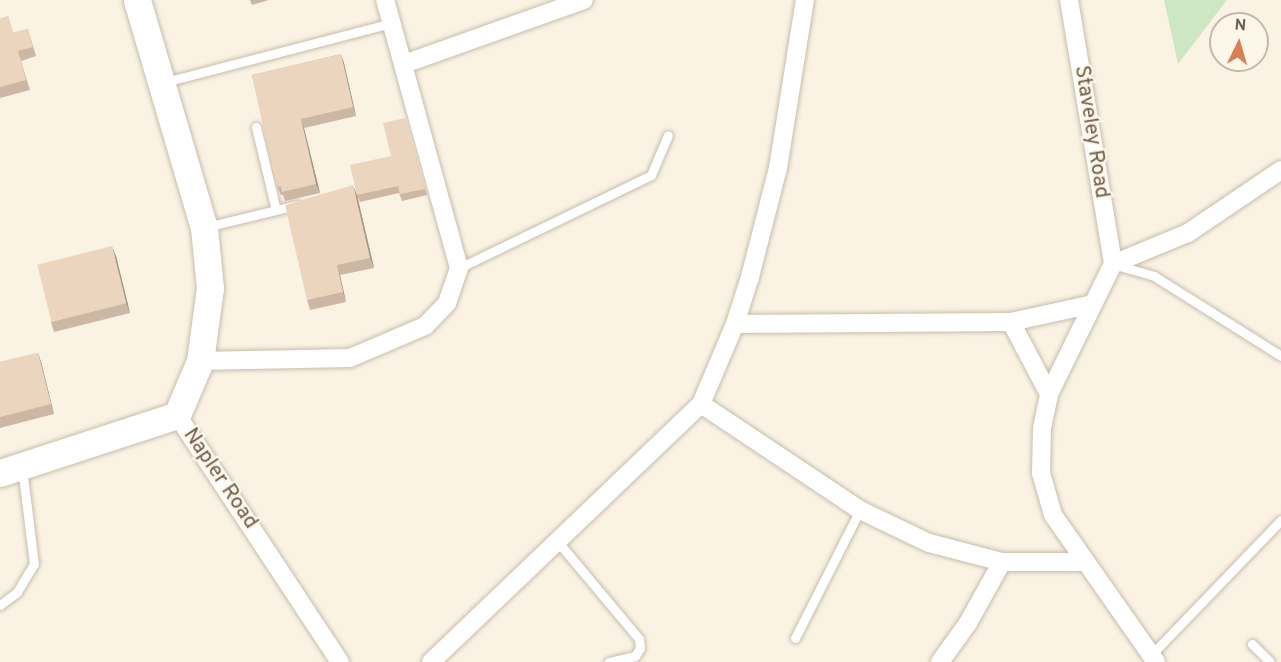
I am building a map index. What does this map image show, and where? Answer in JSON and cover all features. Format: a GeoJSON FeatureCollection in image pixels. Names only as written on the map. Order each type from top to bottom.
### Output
{"type":"FeatureCollection","features":[{"type":"Feature","properties":{"kind":"street","name":"Napler Road"},"geometry":{"type":"LineString","coordinates":[[137,0],[204,228],[210,288],[200,361],[177,415],[340,662]]}},
{"type":"Feature","properties":{"kind":"street"},"geometry":{"type":"LineString","coordinates":[[200,361],[350,358],[425,326],[447,303],[459,268],[385,0]]}},
{"type":"Feature","properties":{"kind":"street"},"geometry":{"type":"LineString","coordinates":[[404,64],[584,0]]}},
{"type":"Feature","properties":{"kind":"street"},"geometry":{"type":"LineString","coordinates":[[431,662],[701,404],[735,324],[778,168],[805,0]]}},
{"type":"Feature","properties":{"kind":"street","name":"Staveley Road"},"geometry":{"type":"LineString","coordinates":[[1069,0],[1113,264]]}},
{"type":"Feature","properties":{"kind":"street"},"geometry":{"type":"LineString","coordinates":[[1153,658],[1053,515],[1041,473],[1042,428],[1048,394],[1113,264],[1188,233],[1281,170]]}},
{"type":"Feature","properties":{"kind":"street"},"geometry":{"type":"LineString","coordinates":[[735,324],[1011,322],[1093,304]]}},
{"type":"Feature","properties":{"kind":"street"},"geometry":{"type":"LineString","coordinates":[[1011,322],[1048,394]]}},
{"type":"Feature","properties":{"kind":"street"},"geometry":{"type":"LineString","coordinates":[[701,404],[860,510],[929,543],[1002,562],[1086,562]]}},
{"type":"Feature","properties":{"kind":"street"},"geometry":{"type":"LineString","coordinates":[[11,469],[177,415]]}},
{"type":"Feature","properties":{"kind":"street"},"geometry":{"type":"LineString","coordinates":[[940,662],[968,623],[1002,562]]}},
{"type":"Feature","properties":{"kind":"lane"},"geometry":{"type":"LineString","coordinates":[[161,83],[392,23]]}},
{"type":"Feature","properties":{"kind":"lane"},"geometry":{"type":"LineString","coordinates":[[256,127],[276,210]]}},
{"type":"Feature","properties":{"kind":"lane"},"geometry":{"type":"LineString","coordinates":[[459,268],[651,175],[668,135]]}},
{"type":"Feature","properties":{"kind":"lane"},"geometry":{"type":"LineString","coordinates":[[204,228],[310,202]]}},
{"type":"Feature","properties":{"kind":"lane"},"geometry":{"type":"LineString","coordinates":[[1113,264],[1154,276],[1281,356]]}},
{"type":"Feature","properties":{"kind":"lane"},"geometry":{"type":"LineString","coordinates":[[0,605],[17,592],[34,564],[11,469]]}},
{"type":"Feature","properties":{"kind":"lane"},"geometry":{"type":"LineString","coordinates":[[795,638],[860,510]]}},
{"type":"Feature","properties":{"kind":"lane"},"geometry":{"type":"LineString","coordinates":[[1153,658],[1281,520]]}},
{"type":"Feature","properties":{"kind":"lane"},"geometry":{"type":"LineString","coordinates":[[558,542],[639,639],[640,648],[635,656],[609,662]]}},
{"type":"Feature","properties":{"kind":"lane"},"geometry":{"type":"LineString","coordinates":[[1252,644],[1270,662]]}},
{"type":"Feature","properties":{"kind":"green space"},"geometry":{"type":"Polygon","coordinates":[[[1164,0],[1227,0],[1218,12],[1209,12],[1209,24],[1178,64],[1164,0]]]}},
{"type":"Feature","properties":{"kind":"building"},"geometry":{"type":"Polygon","coordinates":[[[8,16],[13,33],[28,29],[33,47],[18,51],[26,80],[0,87],[0,19],[8,16]]]}},
{"type":"Feature","properties":{"kind":"building"},"geometry":{"type":"Polygon","coordinates":[[[341,54],[353,107],[301,119],[316,184],[282,192],[281,186],[277,187],[252,75],[341,54]]]}},
{"type":"Feature","properties":{"kind":"building"},"geometry":{"type":"Polygon","coordinates":[[[405,118],[425,189],[400,194],[398,186],[357,195],[350,165],[391,156],[383,123],[405,118]]]}},
{"type":"Feature","properties":{"kind":"building"},"geometry":{"type":"Polygon","coordinates":[[[353,185],[370,258],[337,265],[343,292],[307,300],[285,205],[353,185]]]}},
{"type":"Feature","properties":{"kind":"building"},"geometry":{"type":"Polygon","coordinates":[[[112,246],[126,303],[52,322],[37,265],[112,246]]]}},
{"type":"Feature","properties":{"kind":"building"},"geometry":{"type":"Polygon","coordinates":[[[38,353],[51,404],[0,417],[0,362],[38,353]]]}}]}
